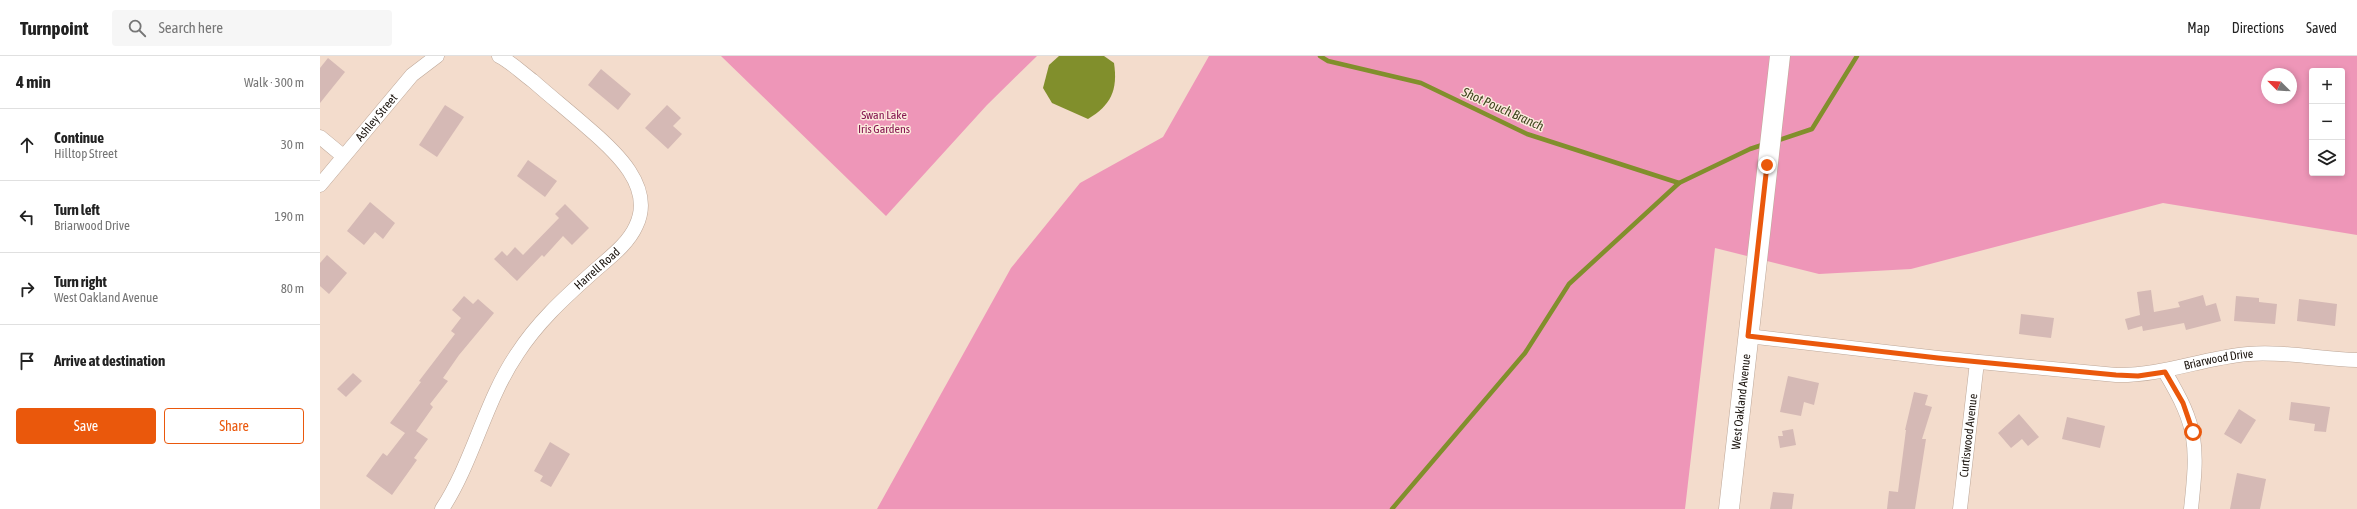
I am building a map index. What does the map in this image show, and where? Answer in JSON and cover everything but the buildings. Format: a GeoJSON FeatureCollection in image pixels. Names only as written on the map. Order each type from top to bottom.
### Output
{"type":"FeatureCollection","features":[{"type":"Feature","properties":{"kind":"street","name":"Ashley Street"},"geometry":{"type":"LineString","coordinates":[[320,185],[412,75],[437,56]]}},
{"type":"Feature","properties":{"kind":"street","name":"Harrell Road"},"geometry":{"type":"LineString","coordinates":[[442,509],[490,405],[517,353],[552,310],[622,246],[632,233],[640,217],[640,201],[636,184],[627,166],[614,150],[522,72],[499,56]]}},
{"type":"Feature","properties":{"kind":"street","name":"West Oakland Avenue"},"geometry":{"type":"LineString","coordinates":[[1729,509],[1780,56]]}},
{"type":"Feature","properties":{"kind":"street"},"geometry":{"type":"LineString","coordinates":[[320,137],[343,156]]}},
{"type":"Feature","properties":{"kind":"street","name":"Briarwood Drive"},"geometry":{"type":"LineString","coordinates":[[1748,336],[1977,362],[2138,376],[2165,372],[2228,357],[2265,353],[2357,360]]}},
{"type":"Feature","properties":{"kind":"street","name":"Curtiswood Avenue"},"geometry":{"type":"LineString","coordinates":[[1960,509],[1977,362]]}},
{"type":"Feature","properties":{"kind":"street"},"geometry":{"type":"LineString","coordinates":[[2165,372],[2183,403],[2193,432],[2196,455],[2191,509]]}},
{"type":"Feature","properties":{"kind":"green space","name":"Swan Lake Iris Gardens"},"geometry":{"type":"Polygon","coordinates":[[[721,56],[1037,56],[987,105],[886,216],[721,56]]]}},
{"type":"Feature","properties":{"kind":"green space"},"geometry":{"type":"Polygon","coordinates":[[[1209,56],[2357,56],[2357,235],[2163,203],[1911,269],[1819,274],[1715,248],[1685,509],[877,509],[1011,268],[1080,183],[1163,137],[1209,56]]]}},
{"type":"Feature","properties":{"kind":"shaded area"},"geometry":{"type":"Polygon","coordinates":[[[1059,56],[1104,56],[1114,63],[1115,81],[1111,96],[1096,114],[1088,119],[1052,103],[1043,88],[1049,65],[1059,56]]]}},
{"type":"Feature","properties":{"kind":"waterway","name":"Shot Pouch Branch"},"geometry":{"type":"LineString","coordinates":[[1320,56],[1328,61],[1421,83],[1527,134],[1679,183]]}},
{"type":"Feature","properties":{"kind":"waterway"},"geometry":{"type":"LineString","coordinates":[[1776,141],[1812,129],[1857,56]]}},
{"type":"Feature","properties":{"kind":"waterway"},"geometry":{"type":"LineString","coordinates":[[1392,509],[1525,353],[1569,284],[1679,183],[1750,149],[1765,144]]}},
{"type":"Feature","properties":{"kind":"route"},"geometry":{"type":"LineString","coordinates":[[1767,165],[1748,336],[1938,358],[2116,375],[2138,376],[2165,372],[2190,418],[2193,432]]}}]}
